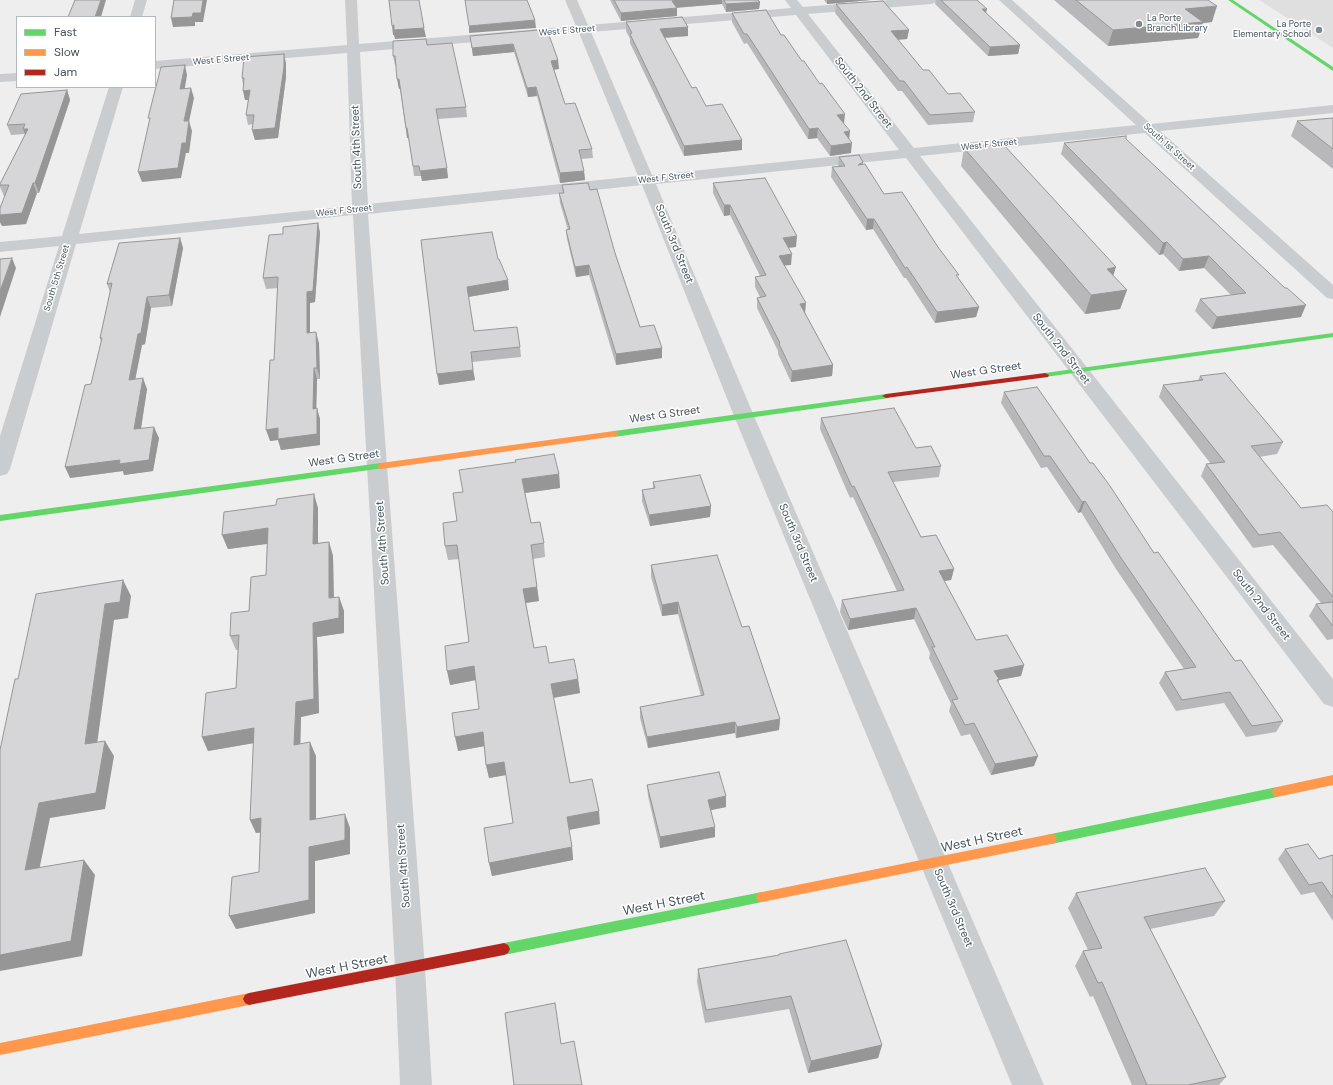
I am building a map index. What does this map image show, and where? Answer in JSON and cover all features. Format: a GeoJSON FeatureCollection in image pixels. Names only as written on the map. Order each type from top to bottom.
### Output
{"type":"FeatureCollection","features":[{"type":"Feature","properties":{"kind":"street"},"geometry":{"type":"LineString","coordinates":[[136,16],[141,0]]}},
{"type":"Feature","properties":{"kind":"street","name":"South 4th Street"},"geometry":{"type":"LineString","coordinates":[[351,0],[360,209],[378,466],[416,1085]]}},
{"type":"Feature","properties":{"kind":"street","name":"South 3rd Street"},"geometry":{"type":"LineString","coordinates":[[571,0],[744,416],[1028,1085]]}},
{"type":"Feature","properties":{"kind":"street","name":"West E Street"},"geometry":{"type":"LineString","coordinates":[[156,65],[583,30],[795,6],[932,0]]}},
{"type":"Feature","properties":{"kind":"street","name":"South 1st Street"},"geometry":{"type":"LineString","coordinates":[[1005,0],[1333,294]]}},
{"type":"Feature","properties":{"kind":"street"},"geometry":{"type":"LineString","coordinates":[[1230,0],[1333,69]]}},
{"type":"Feature","properties":{"kind":"street","name":"South 2nd Street"},"geometry":{"type":"LineString","coordinates":[[795,6],[1333,697]]}},
{"type":"Feature","properties":{"kind":"street"},"geometry":{"type":"LineString","coordinates":[[0,78],[16,77]]}},
{"type":"Feature","properties":{"kind":"street","name":"South 5th Street"},"geometry":{"type":"LineString","coordinates":[[0,469],[116,88]]}},
{"type":"Feature","properties":{"kind":"street","name":"West F Street"},"geometry":{"type":"LineString","coordinates":[[0,246],[1333,109]]}},
{"type":"Feature","properties":{"kind":"street","name":"West G Street"},"geometry":{"type":"LineString","coordinates":[[0,518],[1333,335]]}},
{"type":"Feature","properties":{"kind":"street","name":"West H Street"},"geometry":{"type":"LineString","coordinates":[[0,1049],[934,863],[1333,780]]}},
{"type":"Feature","properties":{"kind":"shaded area","name":"La Porte Elementary School"},"geometry":{"type":"Polygon","coordinates":[[[1259,0],[1333,0],[1333,48],[1278,12],[1259,0]]]}},
{"type":"Feature","properties":{"kind":"building"},"geometry":{"type":"Polygon","coordinates":[[[75,0],[101,0],[95,16],[68,16],[75,0]]]}},
{"type":"Feature","properties":{"kind":"building"},"geometry":{"type":"Polygon","coordinates":[[[174,0],[203,0],[201,13],[193,13],[192,17],[171,18],[174,0]]]}},
{"type":"Feature","properties":{"kind":"building"},"geometry":{"type":"Polygon","coordinates":[[[389,0],[419,0],[424,28],[394,30],[394,25],[392,26],[389,0]]]}},
{"type":"Feature","properties":{"kind":"building"},"geometry":{"type":"Polygon","coordinates":[[[465,0],[527,0],[535,20],[469,26],[465,0]]]}},
{"type":"Feature","properties":{"kind":"building"},"geometry":{"type":"Polygon","coordinates":[[[614,0],[680,0],[672,1],[677,8],[621,13],[614,0]]]}},
{"type":"Feature","properties":{"kind":"building"},"geometry":{"type":"Polygon","coordinates":[[[724,0],[758,0],[760,2],[726,4],[724,0]]]}},
{"type":"Feature","properties":{"kind":"building"},"geometry":{"type":"Polygon","coordinates":[[[941,0],[977,0],[987,9],[982,9],[1020,45],[990,47],[941,0]]]}},
{"type":"Feature","properties":{"kind":"building"},"geometry":{"type":"Polygon","coordinates":[[[1076,0],[1208,0],[1217,6],[1185,9],[1203,22],[1113,30],[1076,0]]]}},
{"type":"Feature","properties":{"kind":"building"},"geometry":{"type":"Polygon","coordinates":[[[883,1],[909,30],[891,31],[923,70],[929,70],[948,94],[960,93],[975,112],[930,115],[904,81],[900,81],[836,4],[883,1]]]}},
{"type":"Feature","properties":{"kind":"building"},"geometry":{"type":"Polygon","coordinates":[[[766,10],[781,35],[784,35],[802,61],[804,61],[820,84],[822,83],[845,114],[837,115],[850,131],[844,132],[852,143],[831,146],[818,128],[809,129],[747,34],[744,34],[732,13],[766,10]]]}},
{"type":"Feature","properties":{"kind":"building"},"geometry":{"type":"Polygon","coordinates":[[[682,17],[688,27],[660,29],[692,88],[696,87],[706,106],[722,104],[742,140],[684,146],[630,34],[632,33],[626,22],[682,17]]]}},
{"type":"Feature","properties":{"kind":"building"},"geometry":{"type":"Polygon","coordinates":[[[539,30],[541,35],[549,35],[558,60],[551,61],[565,104],[575,103],[592,149],[579,150],[584,171],[560,173],[536,87],[527,88],[513,44],[472,48],[470,36],[539,30]]]}},
{"type":"Feature","properties":{"kind":"building"},"geometry":{"type":"Polygon","coordinates":[[[426,39],[427,45],[452,43],[466,107],[436,109],[447,168],[420,171],[419,166],[413,166],[399,79],[397,79],[395,56],[393,56],[393,41],[426,39]]]}},
{"type":"Feature","properties":{"kind":"building"},"geometry":{"type":"Polygon","coordinates":[[[284,54],[284,67],[275,128],[252,130],[254,115],[246,115],[250,90],[243,91],[244,78],[242,78],[244,57],[284,54]]]}},
{"type":"Feature","properties":{"kind":"building"},"geometry":{"type":"Polygon","coordinates":[[[185,65],[180,89],[191,88],[184,121],[189,121],[186,143],[182,143],[178,168],[138,172],[150,118],[148,118],[161,67],[185,65]]]}},
{"type":"Feature","properties":{"kind":"building"},"geometry":{"type":"Polygon","coordinates":[[[67,90],[35,183],[33,183],[22,213],[0,215],[0,208],[9,185],[0,184],[28,129],[23,129],[25,124],[7,125],[21,94],[67,90]]]}},
{"type":"Feature","properties":{"kind":"building"},"geometry":{"type":"Polygon","coordinates":[[[1333,118],[1333,149],[1297,121],[1333,118]]]}},
{"type":"Feature","properties":{"kind":"building"},"geometry":{"type":"Polygon","coordinates":[[[1126,136],[1126,139],[1285,288],[1287,288],[1306,305],[1217,317],[1200,299],[1246,293],[1209,256],[1183,259],[1167,242],[1163,243],[1064,143],[1126,136]]]}},
{"type":"Feature","properties":{"kind":"building"},"geometry":{"type":"Polygon","coordinates":[[[1003,144],[1116,267],[1107,269],[1127,290],[1091,295],[964,148],[1003,144]]]}},
{"type":"Feature","properties":{"kind":"building"},"geometry":{"type":"Polygon","coordinates":[[[859,155],[863,162],[858,165],[865,164],[884,194],[902,192],[938,247],[959,275],[956,275],[979,307],[937,312],[907,267],[905,268],[874,219],[867,219],[832,167],[845,166],[839,157],[859,155]]]}},
{"type":"Feature","properties":{"kind":"building"},"geometry":{"type":"Polygon","coordinates":[[[765,178],[797,236],[783,238],[792,254],[779,256],[806,303],[800,304],[833,365],[792,371],[779,344],[780,343],[757,298],[766,296],[755,277],[766,275],[730,205],[724,205],[713,183],[765,178]]]}},
{"type":"Feature","properties":{"kind":"building"},"geometry":{"type":"Polygon","coordinates":[[[588,183],[590,190],[597,189],[615,253],[640,327],[654,325],[662,348],[616,354],[589,265],[575,267],[566,230],[570,229],[559,193],[564,193],[562,185],[588,183]]]}},
{"type":"Feature","properties":{"kind":"building"},"geometry":{"type":"Polygon","coordinates":[[[318,223],[313,291],[307,292],[307,333],[316,332],[317,368],[314,368],[313,409],[317,408],[317,434],[278,439],[278,428],[266,430],[270,360],[274,360],[278,277],[263,278],[269,235],[283,234],[283,227],[318,223]]]}},
{"type":"Feature","properties":{"kind":"building"},"geometry":{"type":"Polygon","coordinates":[[[492,232],[498,259],[508,280],[467,287],[474,331],[517,327],[520,347],[471,352],[473,370],[437,374],[421,240],[492,232]]]}},
{"type":"Feature","properties":{"kind":"building"},"geometry":{"type":"Polygon","coordinates":[[[180,238],[169,295],[147,297],[141,333],[138,334],[129,380],[143,378],[134,429],[154,427],[149,460],[119,464],[120,460],[65,467],[85,385],[91,384],[102,338],[100,338],[112,283],[107,284],[119,243],[180,238]]]}},
{"type":"Feature","properties":{"kind":"building"},"geometry":{"type":"Polygon","coordinates":[[[12,258],[0,291],[0,259],[12,258]]]}},
{"type":"Feature","properties":{"kind":"building"},"geometry":{"type":"Polygon","coordinates":[[[1225,373],[1283,442],[1251,446],[1301,508],[1327,505],[1333,512],[1333,597],[1280,532],[1259,535],[1206,464],[1225,462],[1163,385],[1203,380],[1200,376],[1225,373]]]}},
{"type":"Feature","properties":{"kind":"building"},"geometry":{"type":"Polygon","coordinates":[[[1037,387],[1090,463],[1093,463],[1110,486],[1154,553],[1158,552],[1235,661],[1241,660],[1283,721],[1252,726],[1230,692],[1182,700],[1165,672],[1196,667],[1121,558],[1085,501],[1082,502],[1050,456],[1044,456],[1004,392],[1037,387]]]}},
{"type":"Feature","properties":{"kind":"building"},"geometry":{"type":"Polygon","coordinates":[[[894,408],[916,448],[931,446],[941,466],[888,472],[921,537],[936,535],[954,569],[939,571],[976,640],[1007,635],[1024,665],[994,671],[999,679],[997,680],[1038,756],[995,764],[974,723],[965,725],[952,700],[958,699],[932,647],[935,647],[916,608],[850,619],[842,600],[904,590],[854,486],[852,487],[821,418],[894,408]]]}},
{"type":"Feature","properties":{"kind":"building"},"geometry":{"type":"Polygon","coordinates":[[[554,454],[559,474],[522,479],[531,523],[540,522],[544,543],[531,545],[537,587],[523,589],[534,648],[546,646],[549,663],[574,659],[578,679],[551,684],[570,783],[592,779],[599,811],[567,817],[572,847],[489,863],[484,828],[513,823],[504,762],[486,765],[483,732],[455,737],[452,713],[479,709],[474,666],[447,671],[445,646],[469,642],[457,545],[445,546],[443,523],[457,521],[453,493],[463,492],[459,470],[516,462],[515,460],[554,454]]]}},
{"type":"Feature","properties":{"kind":"building"},"geometry":{"type":"Polygon","coordinates":[[[700,475],[711,506],[649,515],[642,490],[655,488],[653,482],[700,475]]]}},
{"type":"Feature","properties":{"kind":"building"},"geometry":{"type":"Polygon","coordinates":[[[314,494],[313,544],[329,542],[329,598],[339,597],[339,618],[313,623],[314,699],[296,702],[294,745],[310,742],[310,820],[345,814],[345,840],[309,847],[309,900],[229,916],[232,877],[259,872],[261,818],[250,820],[254,728],[202,737],[206,693],[236,688],[239,635],[230,636],[231,613],[249,611],[251,577],[266,575],[268,528],[222,535],[224,512],[276,505],[277,499],[314,494]]]}},
{"type":"Feature","properties":{"kind":"building"},"geometry":{"type":"Polygon","coordinates":[[[717,555],[742,627],[749,626],[780,719],[737,727],[735,722],[647,737],[640,707],[704,695],[678,602],[662,605],[651,565],[717,555]]]}},
{"type":"Feature","properties":{"kind":"building"},"geometry":{"type":"Polygon","coordinates":[[[123,580],[120,602],[105,604],[85,744],[105,741],[96,793],[39,803],[25,870],[84,860],[71,941],[0,955],[0,750],[15,679],[18,679],[36,594],[123,580]]]}},
{"type":"Feature","properties":{"kind":"building"},"geometry":{"type":"Polygon","coordinates":[[[1333,602],[1333,626],[1316,604],[1333,602]]]}},
{"type":"Feature","properties":{"kind":"building"},"geometry":{"type":"Polygon","coordinates":[[[719,772],[726,796],[708,800],[715,827],[660,837],[647,785],[719,772]]]}},
{"type":"Feature","properties":{"kind":"building"},"geometry":{"type":"Polygon","coordinates":[[[1308,844],[1319,859],[1333,855],[1333,898],[1322,882],[1309,885],[1285,849],[1308,844]]]}},
{"type":"Feature","properties":{"kind":"building"},"geometry":{"type":"Polygon","coordinates":[[[1205,868],[1225,901],[1144,917],[1226,1077],[1188,1085],[1147,1085],[1102,982],[1098,983],[1083,951],[1102,948],[1076,893],[1205,868]]]}},
{"type":"Feature","properties":{"kind":"building"},"geometry":{"type":"Polygon","coordinates":[[[846,940],[882,1045],[811,1061],[791,996],[706,1010],[698,969],[779,955],[846,940]]]}},
{"type":"Feature","properties":{"kind":"building"},"geometry":{"type":"Polygon","coordinates":[[[555,1003],[561,1044],[574,1041],[582,1085],[514,1085],[505,1013],[555,1003]]]}},
{"type":"Feature","properties":{"kind":"traffic: fast"},"geometry":{"type":"LineString","coordinates":[[1230,0],[1333,69]]}},
{"type":"Feature","properties":{"kind":"traffic: fast"},"geometry":{"type":"LineString","coordinates":[[1045,375],[1333,335]]}},
{"type":"Feature","properties":{"kind":"traffic: fast"},"geometry":{"type":"LineString","coordinates":[[614,434],[886,396]]}},
{"type":"Feature","properties":{"kind":"traffic: fast"},"geometry":{"type":"LineString","coordinates":[[0,518],[381,466]]}},
{"type":"Feature","properties":{"kind":"traffic: fast"},"geometry":{"type":"LineString","coordinates":[[1051,839],[1277,792]]}},
{"type":"Feature","properties":{"kind":"traffic: fast"},"geometry":{"type":"LineString","coordinates":[[504,949],[762,897]]}},
{"type":"Feature","properties":{"kind":"traffic: slow"},"geometry":{"type":"LineString","coordinates":[[381,466],[614,434]]}},
{"type":"Feature","properties":{"kind":"traffic: slow"},"geometry":{"type":"LineString","coordinates":[[1277,792],[1333,780]]}},
{"type":"Feature","properties":{"kind":"traffic: slow"},"geometry":{"type":"LineString","coordinates":[[762,897],[1051,839]]}},
{"type":"Feature","properties":{"kind":"traffic: slow"},"geometry":{"type":"LineString","coordinates":[[0,1049],[249,999]]}},
{"type":"Feature","properties":{"kind":"traffic: jam"},"geometry":{"type":"LineString","coordinates":[[886,396],[1045,375]]}},
{"type":"Feature","properties":{"kind":"traffic: jam"},"geometry":{"type":"LineString","coordinates":[[249,999],[504,949]]}},
{"type":"Feature","properties":{"kind":"place","name":"La Porte Branch Library"},"geometry":{"type":"Point","coordinates":[1139,24]}},
{"type":"Feature","properties":{"kind":"place","name":"La Porte Elementary School"},"geometry":{"type":"Point","coordinates":[1319,30]}}]}
